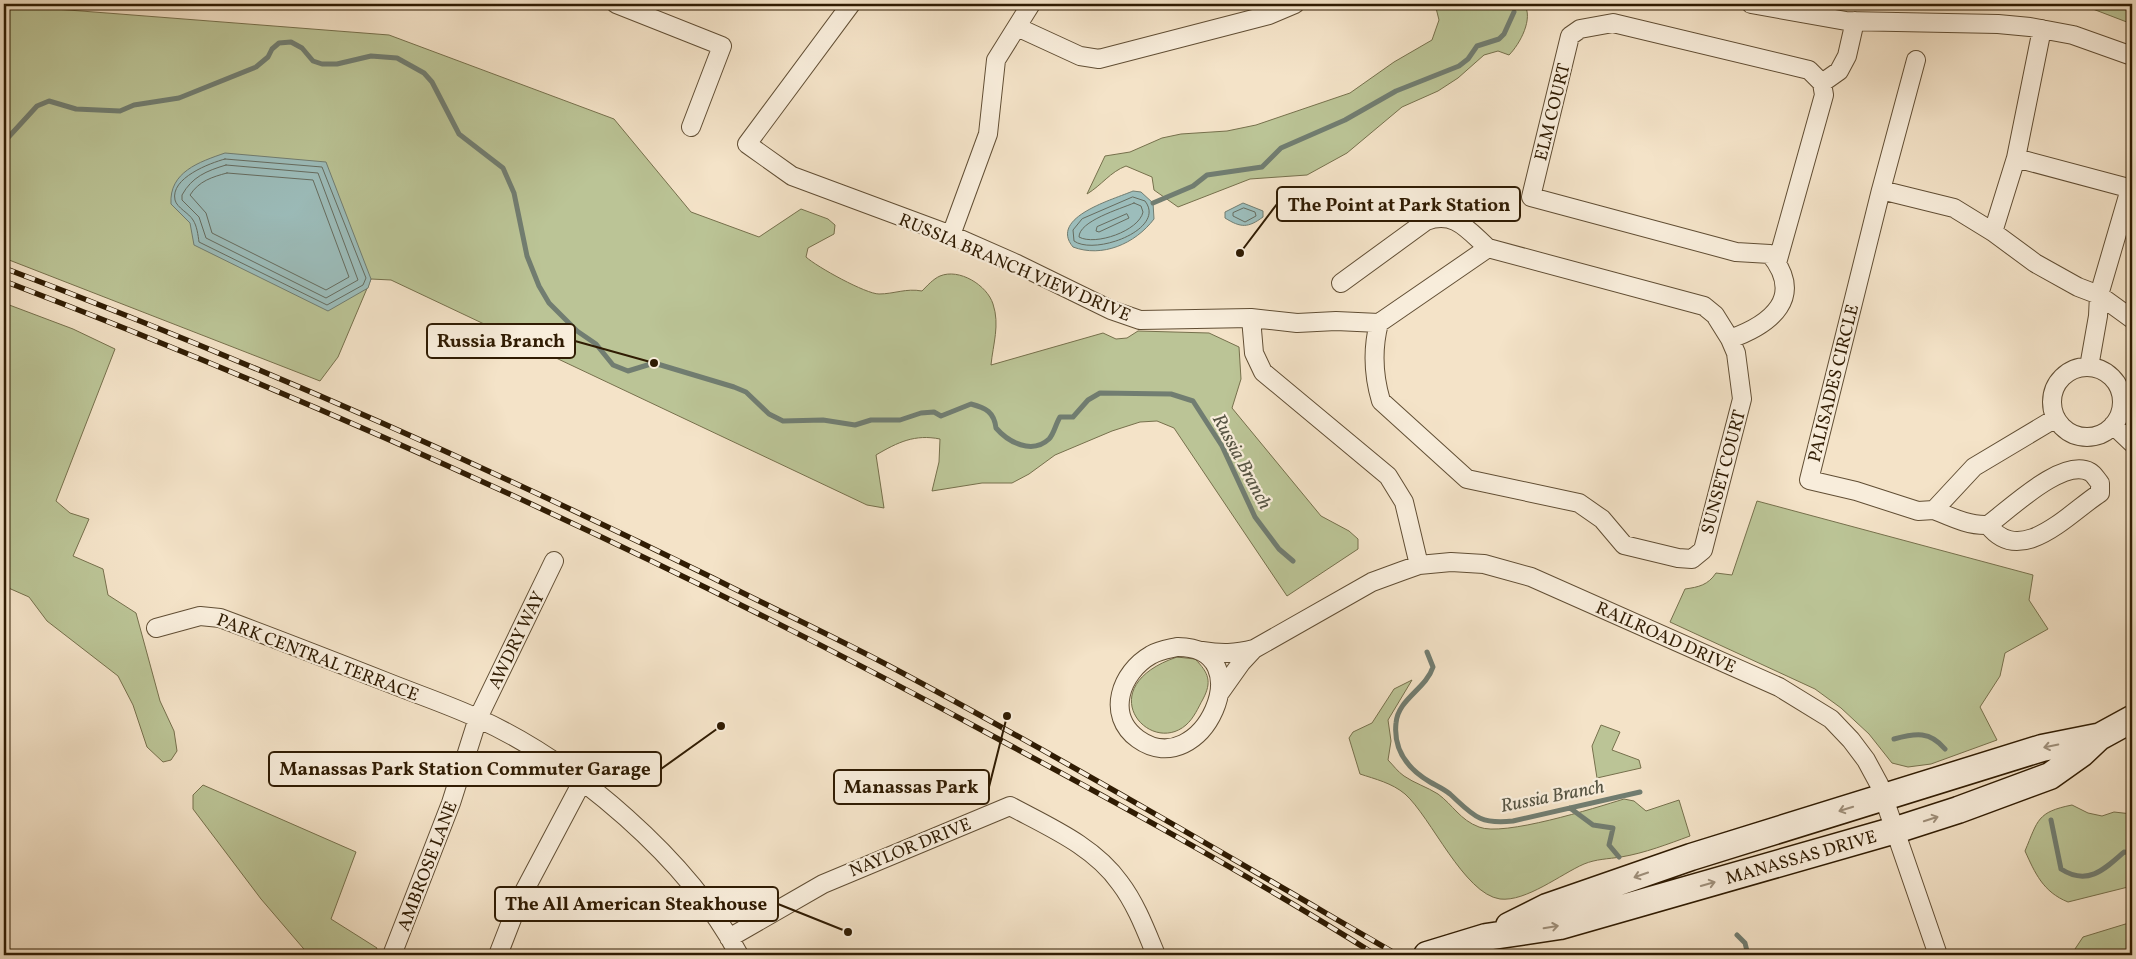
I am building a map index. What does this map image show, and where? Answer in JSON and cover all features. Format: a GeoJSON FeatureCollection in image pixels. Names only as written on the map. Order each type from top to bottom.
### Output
{"type":"FeatureCollection","features":[{"type":"Feature","properties":{"kind":"main road","name":"MANASSAS DRIVE"},"geometry":{"type":"LineString","coordinates":[[1427,955],[1486,937],[1560,926],[1896,830],[2050,776],[2081,754],[2099,737],[2132,718]]}},
{"type":"Feature","properties":{"kind":"main road","name":"MANASSAS DRIVE"},"geometry":{"type":"LineString","coordinates":[[1486,937],[1547,907],[1691,857],[2042,748],[2099,737]]}},
{"type":"Feature","properties":{"kind":"street"},"geometry":{"type":"LineString","coordinates":[[616,4],[722,46],[691,127]]}},
{"type":"Feature","properties":{"kind":"street","name":"RUSSIA BRANCH VIEW DRIVE"},"geometry":{"type":"LineString","coordinates":[[850,4],[747,144],[792,176],[952,235],[1017,264],[1111,310],[1140,320],[1251,318]]}},
{"type":"Feature","properties":{"kind":"street"},"geometry":{"type":"LineString","coordinates":[[952,235],[988,134],[996,60],[1031,4]]}},
{"type":"Feature","properties":{"kind":"street"},"geometry":{"type":"LineString","coordinates":[[1018,27],[1062,49],[1080,56],[1098,59],[1269,15],[1296,4]]}},
{"type":"Feature","properties":{"kind":"street"},"geometry":{"type":"LineString","coordinates":[[1751,4],[1809,10],[1855,21],[1998,24],[2042,29],[2073,35],[2132,56]]}},
{"type":"Feature","properties":{"kind":"street"},"geometry":{"type":"LineString","coordinates":[[1730,339],[1763,324],[1778,311],[1784,294],[1784,275],[1777,263],[1824,95],[1822,83],[1839,71],[1850,47],[1855,21]]}},
{"type":"Feature","properties":{"kind":"street","name":"ELM COURT"},"geometry":{"type":"LineString","coordinates":[[1777,263],[1770,254],[1736,252],[1532,197],[1570,36],[1580,29],[1614,23],[1809,70],[1822,83]]}},
{"type":"Feature","properties":{"kind":"street"},"geometry":{"type":"LineString","coordinates":[[1993,232],[2016,158],[2042,29]]}},
{"type":"Feature","properties":{"kind":"street","name":"PALISADES CIRCLE"},"geometry":{"type":"LineString","coordinates":[[1916,60],[1881,190],[1809,480],[1856,491],[1918,511],[1934,510],[1956,520],[1980,526],[1988,525]]}},
{"type":"Feature","properties":{"kind":"street"},"geometry":{"type":"LineString","coordinates":[[2016,158],[2131,189],[2099,295],[2098,316],[2089,367]]}},
{"type":"Feature","properties":{"kind":"street"},"geometry":{"type":"LineString","coordinates":[[1881,190],[1954,208],[1993,232],[2035,264],[2078,287],[2099,295],[2132,319]]}},
{"type":"Feature","properties":{"kind":"street"},"geometry":{"type":"LineString","coordinates":[[1341,283],[1426,221],[1438,216],[1450,218],[1488,248],[1379,323],[1336,321],[1297,324],[1251,318],[1254,353],[1263,372],[1388,476],[1404,502],[1420,566]]}},
{"type":"Feature","properties":{"kind":"street","name":"SUNSET COURT"},"geometry":{"type":"LineString","coordinates":[[1379,323],[1373,345],[1376,384],[1381,401],[1467,479],[1579,503],[1602,519],[1613,535],[1624,545],[1678,558],[1692,559],[1703,550],[1741,411],[1742,399],[1739,368],[1730,339],[1715,315],[1704,306],[1488,248]]}},
{"type":"Feature","properties":{"kind":"street"},"geometry":{"type":"LineString","coordinates":[[2089,367],[2105,373],[2117,384],[2121,395],[2122,407],[2114,425],[2103,434],[2081,437],[2071,433],[2056,418],[2052,398],[2061,379],[2069,372],[2089,367]]}},
{"type":"Feature","properties":{"kind":"street"},"geometry":{"type":"LineString","coordinates":[[1934,510],[1974,466],[2056,418]]}},
{"type":"Feature","properties":{"kind":"street"},"geometry":{"type":"LineString","coordinates":[[2114,425],[2132,443]]}},
{"type":"Feature","properties":{"kind":"street"},"geometry":{"type":"LineString","coordinates":[[2073,468],[2090,472],[2100,483],[2100,493],[2034,540],[2012,542],[1996,535],[1988,525],[2048,479],[2073,468]]}},
{"type":"Feature","properties":{"kind":"street","name":"AWDRY WAY"},"geometry":{"type":"LineString","coordinates":[[478,718],[554,561]]}},
{"type":"Feature","properties":{"kind":"street","name":"RAILROAD DRIVE"},"geometry":{"type":"LineString","coordinates":[[1202,651],[1211,658],[1218,670],[1220,681],[1217,707],[1204,727],[1187,742],[1178,746],[1165,748],[1142,742],[1125,725],[1119,702],[1124,684],[1132,671],[1150,655],[1160,650],[1191,647],[1222,654],[1238,654],[1254,649],[1372,582],[1420,566],[1451,562],[1484,564],[1510,569],[1779,687],[1831,718],[1866,760],[1884,798],[1938,955]]}},
{"type":"Feature","properties":{"kind":"street","name":"PARK CENTRAL TERRACE"},"geometry":{"type":"LineString","coordinates":[[156,628],[200,616],[220,618],[478,718],[530,747],[582,782],[628,818],[689,882],[739,955]]}},
{"type":"Feature","properties":{"kind":"street","name":"RAILROAD DRIVE"},"geometry":{"type":"LineString","coordinates":[[1219,695],[1254,649]]}},
{"type":"Feature","properties":{"kind":"street","name":"AMBROSE LANE"},"geometry":{"type":"LineString","coordinates":[[392,955],[451,803],[478,718]]}},
{"type":"Feature","properties":{"kind":"street"},"geometry":{"type":"LineString","coordinates":[[498,955],[519,901],[582,782]]}},
{"type":"Feature","properties":{"kind":"street","name":"NAYLOR DRIVE"},"geometry":{"type":"LineString","coordinates":[[729,938],[823,884],[1010,806],[1065,835],[1104,866],[1120,882],[1136,911],[1156,955]]}},
{"type":"Feature","properties":{"kind":"green space"},"geometry":{"type":"Polygon","coordinates":[[[1435,4],[1459,4],[1481,8],[1499,4],[1524,4],[1527,10],[1527,23],[1521,38],[1509,55],[1498,51],[1484,55],[1458,78],[1438,91],[1402,107],[1347,153],[1307,175],[1250,179],[1178,207],[1154,190],[1152,177],[1126,166],[1115,172],[1087,194],[1105,156],[1130,152],[1162,138],[1181,134],[1227,131],[1256,125],[1350,93],[1394,62],[1432,40],[1439,20],[1435,4]]]}},
{"type":"Feature","properties":{"kind":"green space"},"geometry":{"type":"Polygon","coordinates":[[[2071,4],[2132,4],[2132,24],[2085,6],[2071,4]]]}},
{"type":"Feature","properties":{"kind":"green space"},"geometry":{"type":"Polygon","coordinates":[[[4,5],[389,35],[614,119],[691,212],[759,237],[801,209],[828,219],[835,225],[834,234],[808,248],[806,257],[831,273],[864,290],[879,294],[911,290],[922,291],[940,276],[955,274],[964,276],[985,290],[993,304],[996,327],[991,365],[1103,333],[1116,339],[1127,338],[1138,331],[1209,333],[1239,347],[1241,379],[1232,408],[1321,516],[1349,531],[1358,539],[1358,549],[1287,596],[1174,428],[1157,421],[1140,422],[1112,431],[1055,455],[1029,474],[1012,483],[982,483],[932,491],[939,462],[940,439],[915,438],[907,440],[876,455],[884,508],[867,505],[391,280],[371,279],[338,357],[320,381],[4,258],[4,5]]]}},
{"type":"Feature","properties":{"kind":"green space"},"geometry":{"type":"Polygon","coordinates":[[[4,303],[73,329],[115,349],[56,501],[70,513],[89,519],[73,556],[103,569],[108,595],[136,613],[160,701],[174,731],[177,751],[171,760],[163,762],[147,747],[133,705],[118,676],[47,621],[29,597],[4,586],[4,303]]]}},
{"type":"Feature","properties":{"kind":"green space"},"geometry":{"type":"Polygon","coordinates":[[[1757,501],[2033,575],[2029,600],[2048,629],[2005,653],[2000,676],[1980,707],[1997,740],[1931,764],[1908,767],[1892,763],[1869,734],[1841,708],[1815,689],[1670,622],[1685,589],[1703,585],[1716,573],[1732,575],[1757,501]]]}},
{"type":"Feature","properties":{"kind":"green space"},"geometry":{"type":"Polygon","coordinates":[[[1177,657],[1195,659],[1206,673],[1208,688],[1196,713],[1186,725],[1171,732],[1157,732],[1144,725],[1135,714],[1131,700],[1136,685],[1151,670],[1177,657]]]}},
{"type":"Feature","properties":{"kind":"green space"},"geometry":{"type":"Polygon","coordinates":[[[1412,680],[1388,720],[1391,741],[1388,760],[1404,776],[1438,794],[1472,824],[1491,829],[1508,828],[1550,820],[1624,799],[1634,801],[1646,811],[1679,800],[1690,836],[1639,853],[1589,862],[1521,896],[1500,899],[1487,894],[1461,870],[1426,819],[1405,794],[1389,784],[1360,774],[1349,738],[1353,732],[1372,723],[1394,689],[1412,680]]]}},
{"type":"Feature","properties":{"kind":"green space"},"geometry":{"type":"Polygon","coordinates":[[[1601,725],[1620,732],[1612,750],[1639,760],[1641,768],[1597,778],[1592,746],[1601,725]]]}},
{"type":"Feature","properties":{"kind":"green space"},"geometry":{"type":"Polygon","coordinates":[[[203,785],[356,852],[331,919],[377,948],[374,955],[309,955],[261,899],[193,809],[193,795],[203,785]]]}},
{"type":"Feature","properties":{"kind":"green space"},"geometry":{"type":"Polygon","coordinates":[[[2072,805],[2088,813],[2102,816],[2114,812],[2132,814],[2132,886],[2068,902],[2052,893],[2041,881],[2025,851],[2029,840],[2036,825],[2045,814],[2072,805]]]}},
{"type":"Feature","properties":{"kind":"green space"},"geometry":{"type":"Polygon","coordinates":[[[2132,922],[2132,955],[2071,955],[2083,937],[2132,922]]]}},
{"type":"Feature","properties":{"kind":"water"},"geometry":{"type":"Polygon","coordinates":[[[225,153],[326,162],[371,279],[368,288],[328,311],[194,245],[190,223],[171,204],[175,184],[180,176],[196,165],[225,153]]]}},
{"type":"Feature","properties":{"kind":"water"},"geometry":{"type":"Polygon","coordinates":[[[1133,191],[1141,192],[1153,203],[1154,219],[1146,228],[1128,242],[1106,250],[1084,250],[1073,247],[1068,236],[1069,227],[1076,218],[1100,204],[1133,191]]]}},
{"type":"Feature","properties":{"kind":"water"},"geometry":{"type":"Polygon","coordinates":[[[1243,203],[1263,211],[1263,217],[1249,225],[1236,224],[1225,218],[1225,212],[1243,203]]]}},
{"type":"Feature","properties":{"kind":"waterway"},"geometry":{"type":"LineString","coordinates":[[1153,203],[1193,186],[1207,175],[1262,167],[1281,148],[1345,120],[1396,91],[1459,66],[1468,59],[1477,46],[1499,39],[1504,34],[1514,12]]}},
{"type":"Feature","properties":{"kind":"waterway","name":"Russia Branch"},"geometry":{"type":"LineString","coordinates":[[4,142],[37,106],[49,101],[76,109],[120,111],[134,105],[179,98],[256,67],[268,57],[272,49],[279,43],[291,42],[302,48],[313,61],[322,64],[337,64],[371,56],[397,58],[424,73],[432,82],[459,134],[503,168],[514,193],[527,256],[539,286],[549,303],[577,331],[596,344],[613,365],[628,371],[654,363],[734,387],[746,392],[769,414],[783,421],[823,420],[855,425],[871,420],[900,420],[921,413],[934,412],[941,416],[971,404],[981,407],[991,414],[996,428],[1007,438],[1021,445],[1028,446],[1042,444],[1049,439],[1060,417],[1073,417],[1088,400],[1100,393],[1171,394],[1193,401],[1222,446],[1255,517],[1279,549],[1293,561]]}},
{"type":"Feature","properties":{"kind":"waterway","name":"Russia Branch"},"geometry":{"type":"LineString","coordinates":[[1427,652],[1433,667],[1425,682],[1402,707],[1398,715],[1396,723],[1397,742],[1404,758],[1415,771],[1448,792],[1477,817],[1492,821],[1513,821],[1640,792]]}},
{"type":"Feature","properties":{"kind":"waterway","name":"Russia Branch"},"geometry":{"type":"LineString","coordinates":[[1894,739],[1916,735],[1928,736],[1945,749]]}},
{"type":"Feature","properties":{"kind":"waterway"},"geometry":{"type":"LineString","coordinates":[[1570,808],[1593,825],[1613,828],[1609,845],[1619,857]]}},
{"type":"Feature","properties":{"kind":"waterway","name":"Russia Branch"},"geometry":{"type":"LineString","coordinates":[[2051,820],[2061,869],[2070,874],[2079,876],[2095,874],[2124,852],[2132,853]]}},
{"type":"Feature","properties":{"kind":"waterway"},"geometry":{"type":"LineString","coordinates":[[1737,935],[1745,943],[1748,955]]}},
{"type":"Feature","properties":{"kind":"railway"},"geometry":{"type":"LineString","coordinates":[[4,268],[184,339],[362,414],[539,494],[713,578],[872,657],[959,703],[1398,955]]}},
{"type":"Feature","properties":{"kind":"railway"},"geometry":{"type":"LineString","coordinates":[[4,281],[132,331],[385,438],[511,494],[635,553],[881,676],[1144,818],[1237,871],[1376,955]]}},
{"type":"Feature","properties":{"kind":"place","name":"The Point at Park Station"},"geometry":{"type":"Point","coordinates":[1240,253]}},
{"type":"Feature","properties":{"kind":"place","name":"Russia Branch"},"geometry":{"type":"Point","coordinates":[654,363]}},
{"type":"Feature","properties":{"kind":"place","name":"Manassas Park"},"geometry":{"type":"Point","coordinates":[1007,716]}},
{"type":"Feature","properties":{"kind":"place","name":"Manassas Park Station Commuter Garage"},"geometry":{"type":"Point","coordinates":[721,726]}},
{"type":"Feature","properties":{"kind":"place","name":"The All American Steakhouse"},"geometry":{"type":"Point","coordinates":[848,932]}}]}
